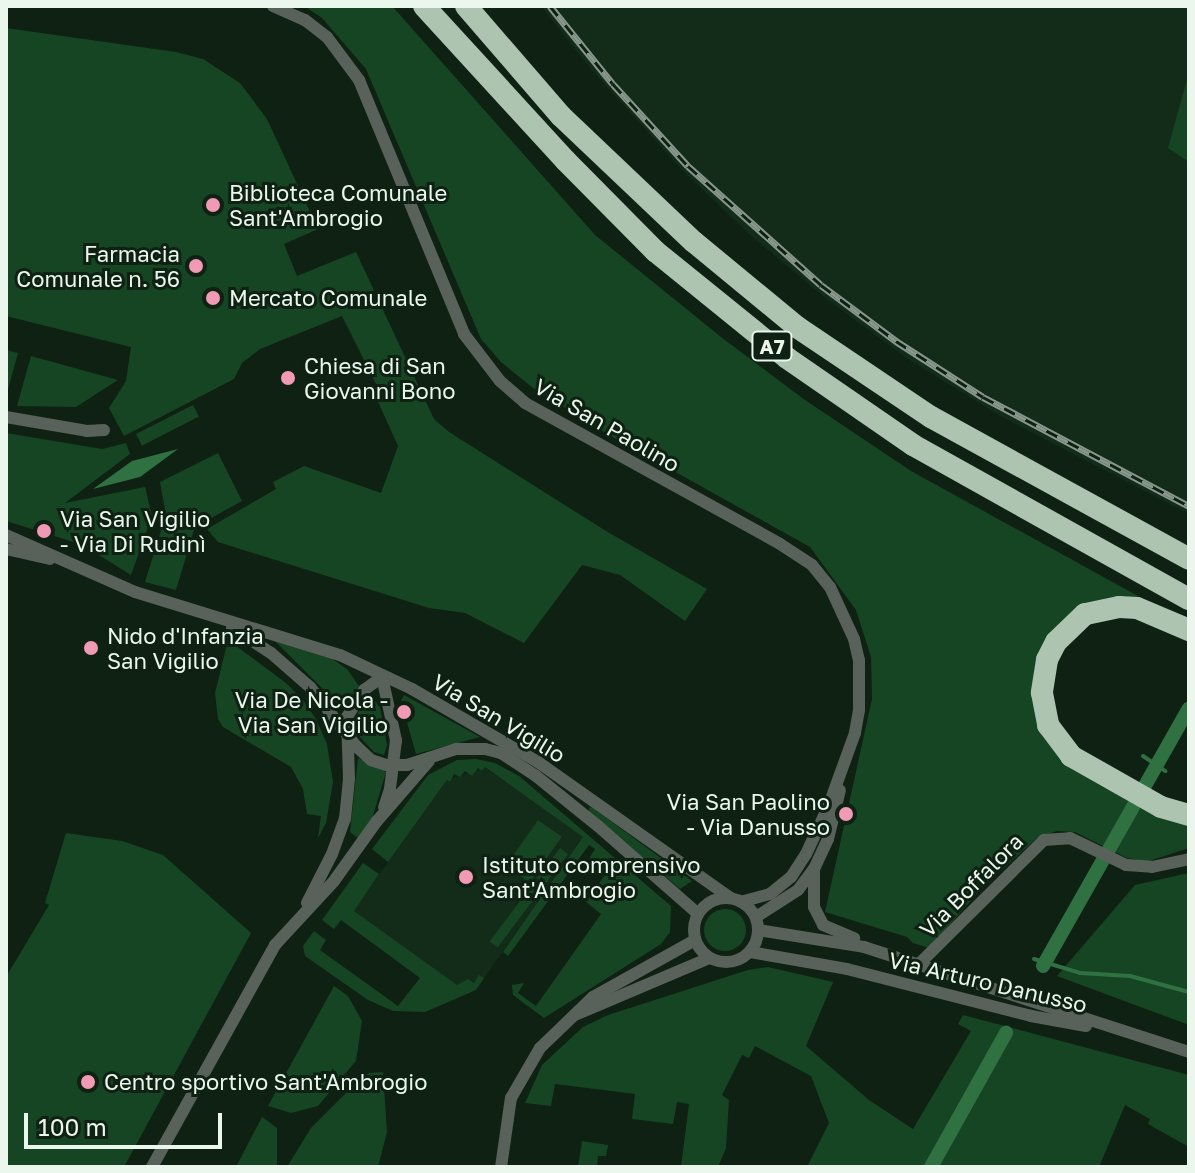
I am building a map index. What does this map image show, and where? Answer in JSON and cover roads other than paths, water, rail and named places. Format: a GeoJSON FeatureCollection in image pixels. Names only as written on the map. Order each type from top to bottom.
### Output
{"type":"FeatureCollection","features":[{"type":"Feature","properties":{"kind":"highway","name":"A7"},"geometry":{"type":"LineString","coordinates":[[424,6],[566,161],[655,251],[787,358],[913,445],[1189,599]]}},
{"type":"Feature","properties":{"kind":"highway","name":"A7"},"geometry":{"type":"LineString","coordinates":[[466,6],[561,116],[694,242],[797,327],[931,417],[1189,559]]}},
{"type":"Feature","properties":{"kind":"highway"},"geometry":{"type":"LineString","coordinates":[[1189,630],[1137,608],[1102,609],[1085,614],[1069,626],[1047,660],[1043,710],[1053,733],[1071,756],[1161,807],[1189,815]]}},
{"type":"Feature","properties":{"kind":"street","name":"Via San Paolino"},"geometry":{"type":"LineString","coordinates":[[273,6],[295,15],[327,37],[359,80],[464,334],[500,381],[525,403],[780,544],[812,565],[827,582],[854,639],[861,680],[855,733],[842,772],[806,854],[791,877],[770,894],[736,900]]}},
{"type":"Feature","properties":{"kind":"street"},"geometry":{"type":"LineString","coordinates":[[6,417],[87,431],[104,430]]}},
{"type":"Feature","properties":{"kind":"street","name":"Via San Vigilio"},"geometry":{"type":"LineString","coordinates":[[6,535],[58,560],[222,622],[340,655],[412,689],[538,762],[736,900]]}},
{"type":"Feature","properties":{"kind":"street","name":"Via San Vigilio"},"geometry":{"type":"LineString","coordinates":[[6,549],[58,560]]}},
{"type":"Feature","properties":{"kind":"street","name":"Via San Vigilio"},"geometry":{"type":"LineString","coordinates":[[222,622],[271,653],[310,687],[371,760],[395,765],[456,749],[485,749],[516,762],[603,830],[698,914]]}},
{"type":"Feature","properties":{"kind":"street"},"geometry":{"type":"LineString","coordinates":[[152,1167],[256,974],[301,913],[332,854],[345,819],[349,779],[346,731],[354,703],[370,684],[382,677],[395,729],[395,765],[390,789],[377,821]]}},
{"type":"Feature","properties":{"kind":"street"},"geometry":{"type":"LineString","coordinates":[[301,913],[334,881],[377,821],[420,769],[438,755]]}},
{"type":"Feature","properties":{"kind":"street","name":"Via San Paolino"},"geometry":{"type":"LineString","coordinates":[[757,924],[798,890],[814,869],[838,803],[842,772]]}},
{"type":"Feature","properties":{"kind":"street","name":"Via Boffalora"},"geometry":{"type":"LineString","coordinates":[[920,963],[1044,840],[1070,838],[1126,865],[1152,867],[1189,859]]}},
{"type":"Feature","properties":{"kind":"street"},"geometry":{"type":"LineString","coordinates":[[814,869],[814,907],[823,925],[864,947]]}},
{"type":"Feature","properties":{"kind":"street"},"geometry":{"type":"LineString","coordinates":[[572,1016],[599,1008],[709,958],[727,962],[750,952],[757,924],[736,900],[712,901],[698,914],[695,940],[709,958]]}},
{"type":"Feature","properties":{"kind":"street","name":"Via Arturo Danusso"},"geometry":{"type":"LineString","coordinates":[[757,924],[864,947],[920,963],[1189,1052]]}},
{"type":"Feature","properties":{"kind":"street"},"geometry":{"type":"LineString","coordinates":[[501,1167],[511,1098],[540,1048],[593,997],[695,940]]}},
{"type":"Feature","properties":{"kind":"street","name":"Via Arturo Danusso"},"geometry":{"type":"LineString","coordinates":[[847,969],[843,962],[846,950],[864,947]]}},
{"type":"Feature","properties":{"kind":"street","name":"Via Arturo Danusso"},"geometry":{"type":"LineString","coordinates":[[750,952],[847,969],[1031,1016],[1121,1032]]}},
{"type":"Feature","properties":{"kind":"waterway"},"geometry":{"type":"LineString","coordinates":[[1043,966],[1189,708]]}},
{"type":"Feature","properties":{"kind":"waterway"},"geometry":{"type":"LineString","coordinates":[[1143,756],[1165,771]]}},
{"type":"Feature","properties":{"kind":"waterway"},"geometry":{"type":"LineString","coordinates":[[1034,959],[1080,973],[1130,976],[1189,992]]}},
{"type":"Feature","properties":{"kind":"waterway"},"geometry":{"type":"LineString","coordinates":[[931,1167],[1006,1033]]}},
{"type":"Feature","properties":{"kind":"railway"},"geometry":{"type":"LineString","coordinates":[[550,6],[613,84],[688,166],[821,285],[896,341],[983,397],[1189,506]]}},
{"type":"Feature","properties":{"kind":"place","name":"Biblioteca Comunale Sant'Ambrogio"},"geometry":{"type":"Point","coordinates":[213,205]}},
{"type":"Feature","properties":{"kind":"place","name":"Farmacia Comunale n. 56"},"geometry":{"type":"Point","coordinates":[196,266]}},
{"type":"Feature","properties":{"kind":"place","name":"Mercato Comunale"},"geometry":{"type":"Point","coordinates":[213,298]}},
{"type":"Feature","properties":{"kind":"place","name":"Chiesa di San Giovanni Bono"},"geometry":{"type":"Point","coordinates":[288,378]}},
{"type":"Feature","properties":{"kind":"place","name":"Via San Vigilio - Via Di Rudinì"},"geometry":{"type":"Point","coordinates":[44,531]}},
{"type":"Feature","properties":{"kind":"place","name":"Nido d'Infanzia San Vigilio"},"geometry":{"type":"Point","coordinates":[91,648]}},
{"type":"Feature","properties":{"kind":"place","name":"Via De Nicola - Via San Vigilio"},"geometry":{"type":"Point","coordinates":[404,712]}},
{"type":"Feature","properties":{"kind":"place","name":"Via San Paolino - Via Danusso"},"geometry":{"type":"Point","coordinates":[846,814]}},
{"type":"Feature","properties":{"kind":"place","name":"Istituto comprensivo Sant'Ambrogio"},"geometry":{"type":"Point","coordinates":[466,877]}},
{"type":"Feature","properties":{"kind":"place","name":"Centro sportivo Sant'Ambrogio"},"geometry":{"type":"Point","coordinates":[88,1082]}}]}
